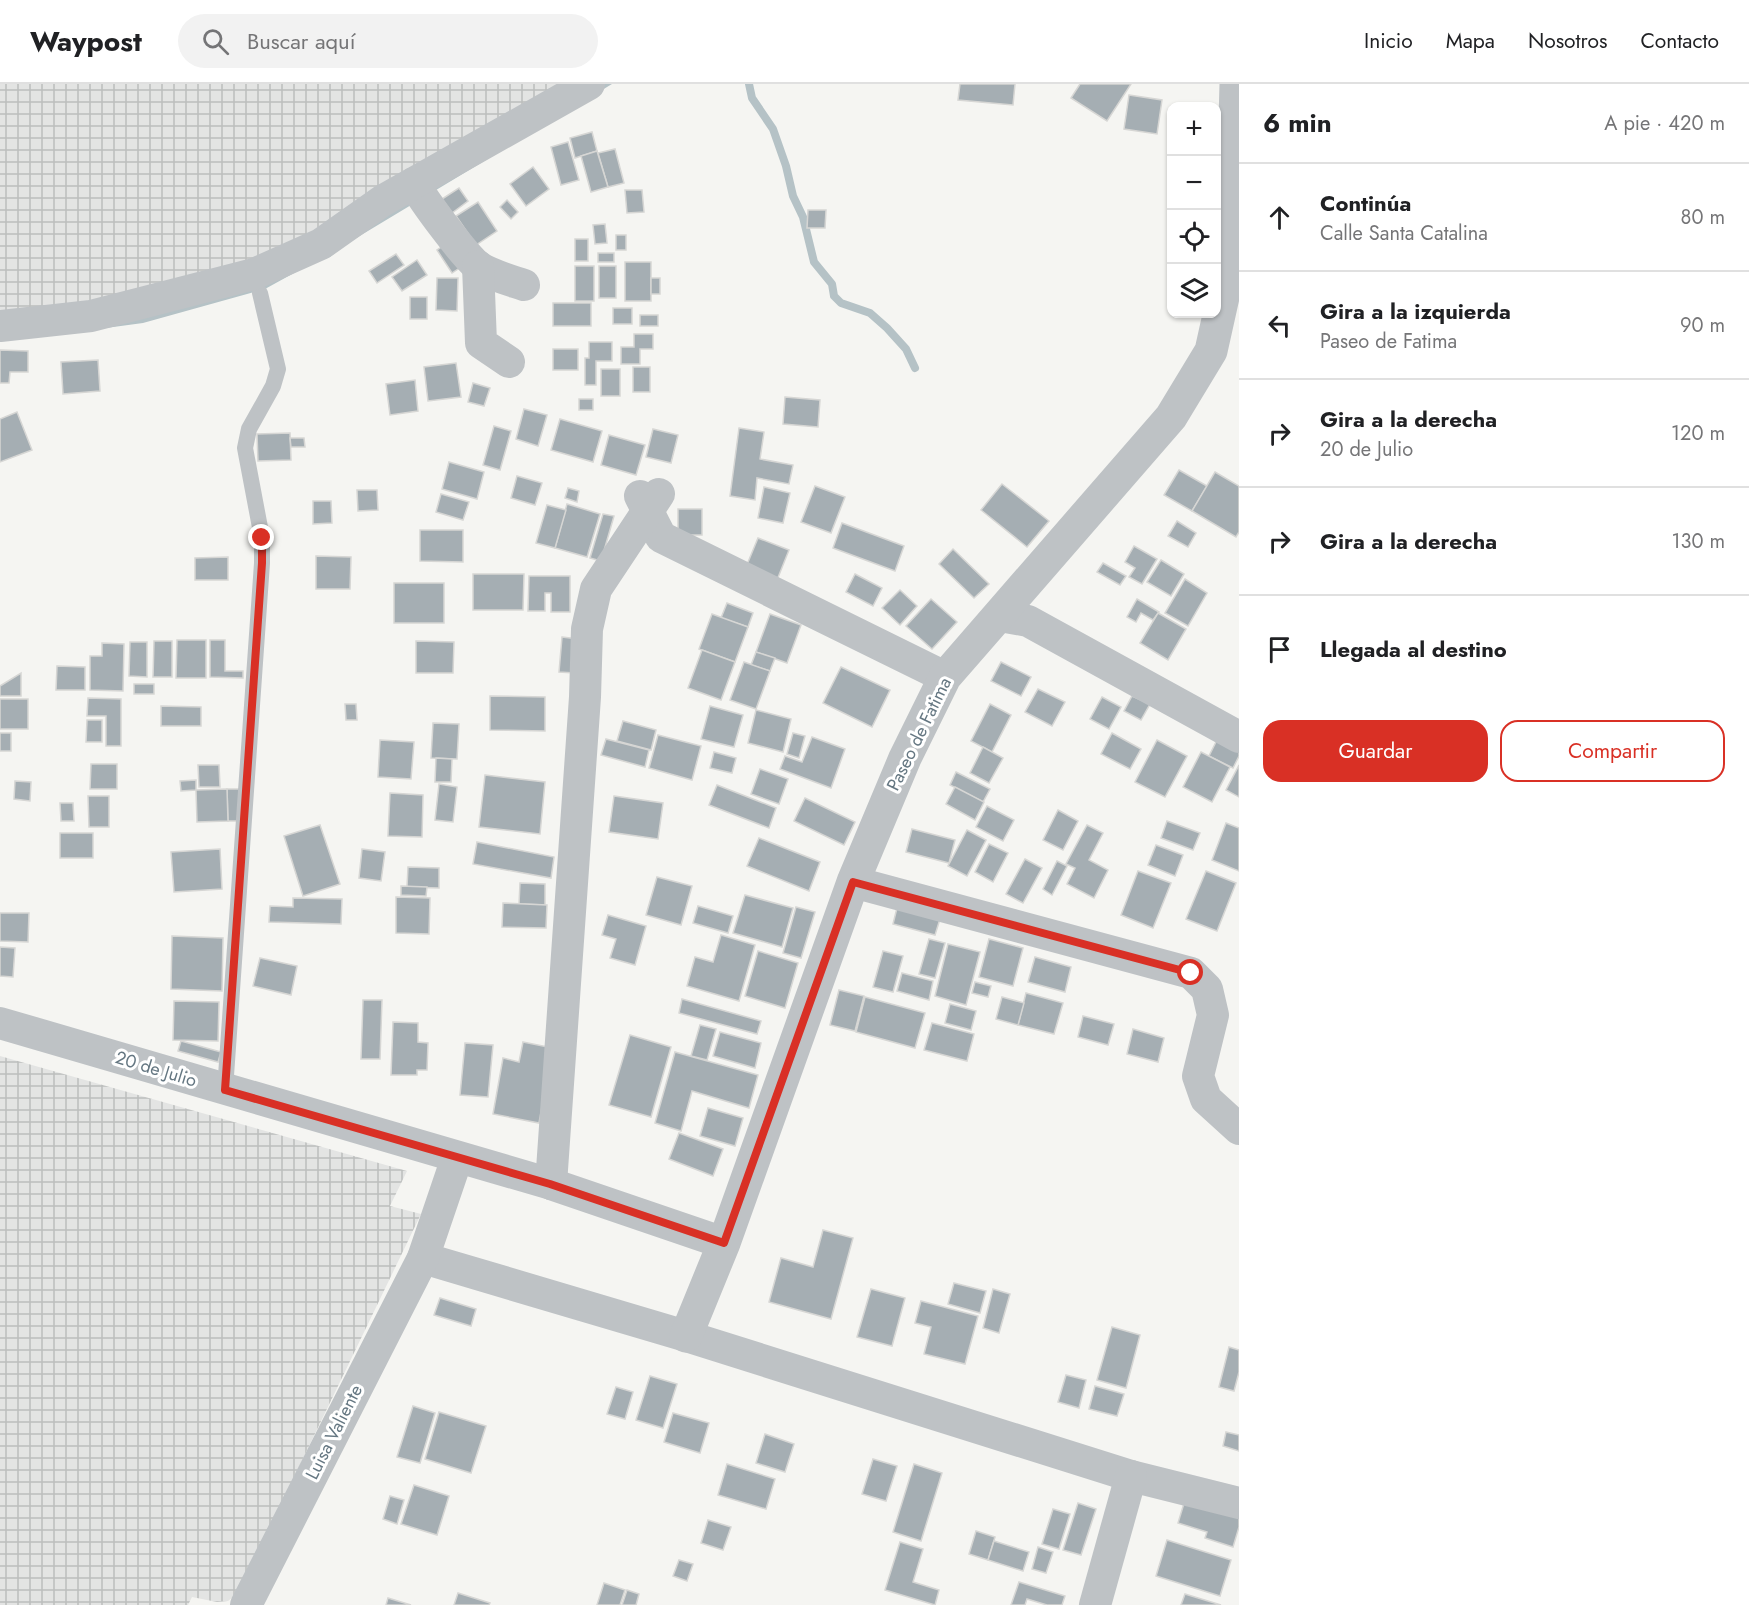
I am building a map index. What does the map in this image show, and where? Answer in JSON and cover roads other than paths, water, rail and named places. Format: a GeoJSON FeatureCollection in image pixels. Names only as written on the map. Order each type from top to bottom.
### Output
{"type":"FeatureCollection","features":[{"type":"Feature","properties":{"kind":"street"},"geometry":{"type":"LineString","coordinates":[[0,326],[91,316],[254,274],[321,244],[382,201],[419,192],[589,84]]}},
{"type":"Feature","properties":{"kind":"street","name":"Paseo de Fatima"},"geometry":{"type":"LineString","coordinates":[[686,1336],[724,1243],[853,882],[905,758],[945,677],[1171,417],[1211,351],[1231,261],[1236,84]]}},
{"type":"Feature","properties":{"kind":"street"},"geometry":{"type":"LineString","coordinates":[[419,192],[478,266],[524,285]]}},
{"type":"Feature","properties":{"kind":"street"},"geometry":{"type":"LineString","coordinates":[[478,266],[481,343],[509,362]]}},
{"type":"Feature","properties":{"kind":"street"},"geometry":{"type":"LineString","coordinates":[[550,1184],[584,709],[587,629],[596,589],[649,500],[661,537],[945,677]]}},
{"type":"Feature","properties":{"kind":"street"},"geometry":{"type":"LineString","coordinates":[[1000,616],[1028,621],[1239,737]]}},
{"type":"Feature","properties":{"kind":"street"},"geometry":{"type":"LineString","coordinates":[[853,882],[1191,973],[1207,988],[1213,1015],[1198,1076],[1206,1099],[1239,1129]]}},
{"type":"Feature","properties":{"kind":"street","name":"20 de Julio"},"geometry":{"type":"LineString","coordinates":[[0,1023],[550,1184],[724,1243]]}},
{"type":"Feature","properties":{"kind":"street","name":"Luisa Valiente"},"geometry":{"type":"LineString","coordinates":[[246,1605],[423,1258],[458,1158]]}},
{"type":"Feature","properties":{"kind":"street"},"geometry":{"type":"LineString","coordinates":[[423,1258],[686,1336],[1131,1476],[1239,1503]]}},
{"type":"Feature","properties":{"kind":"street"},"geometry":{"type":"LineString","coordinates":[[1095,1605],[1131,1476]]}},
{"type":"Feature","properties":{"kind":"lane"},"geometry":{"type":"LineString","coordinates":[[225,1090],[262,563],[262,538],[245,448],[249,429],[273,386],[279,369],[260,293]]}},
{"type":"Feature","properties":{"kind":"waterway"},"geometry":{"type":"LineString","coordinates":[[749,84],[752,98],[773,129],[786,166],[793,196],[803,217],[814,262],[832,284],[834,296],[841,303],[870,313],[887,328],[906,349],[915,368]]}}]}
